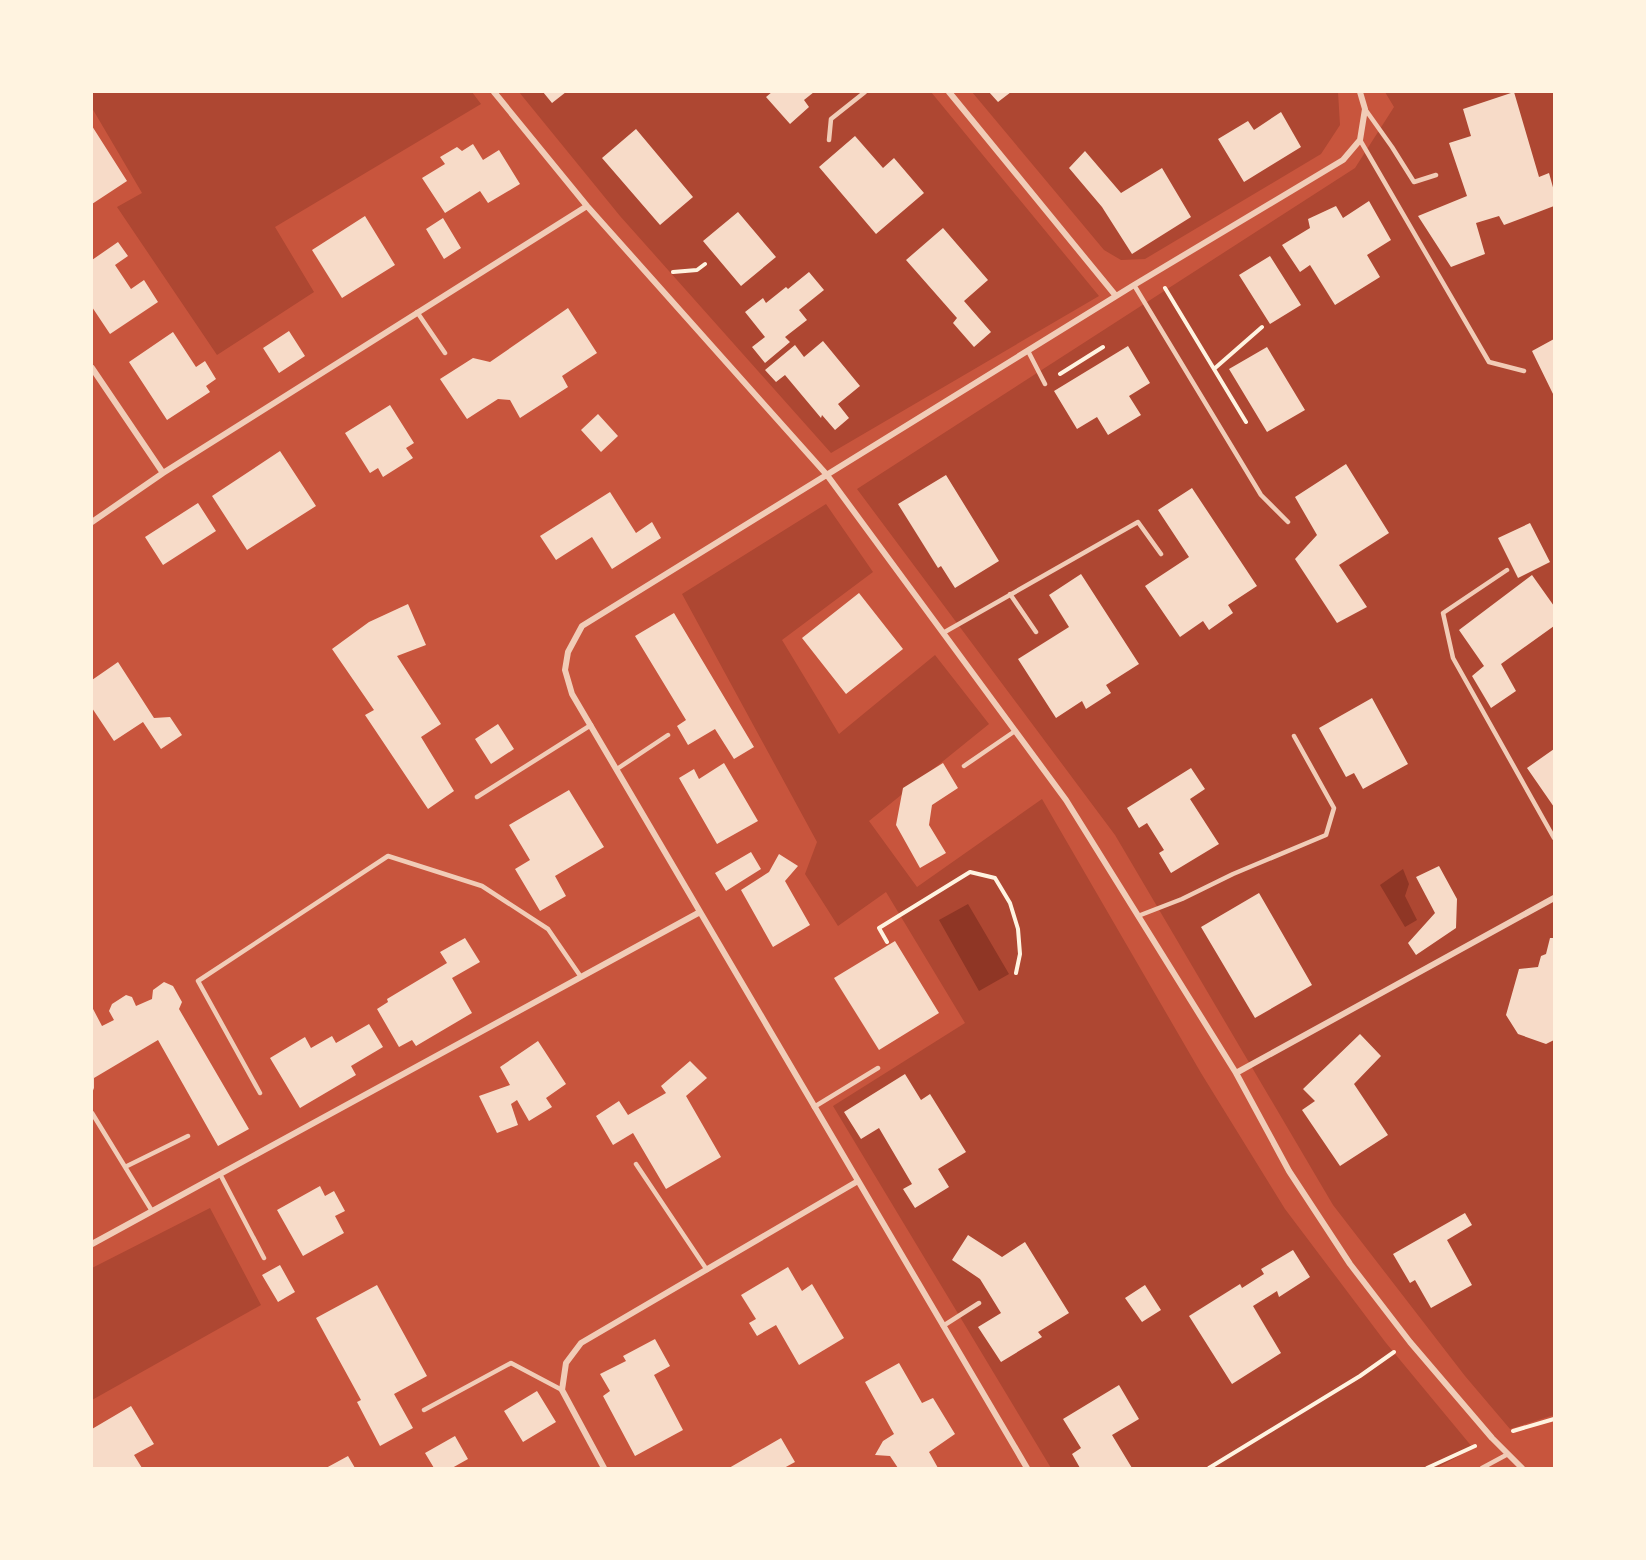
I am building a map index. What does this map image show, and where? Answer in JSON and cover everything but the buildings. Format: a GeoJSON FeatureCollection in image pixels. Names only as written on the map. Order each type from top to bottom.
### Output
{"type":"FeatureCollection","features":[{"type":"Feature","properties":{"kind":"street"},"geometry":{"type":"LineString","coordinates":[[494,92],[587,206],[827,475],[1066,800],[1236,1073],[1289,1171],[1350,1264],[1410,1342],[1492,1438],[1522,1468]]}},
{"type":"Feature","properties":{"kind":"street"},"geometry":{"type":"LineString","coordinates":[[949,92],[1116,296]]}},
{"type":"Feature","properties":{"kind":"street"},"geometry":{"type":"LineString","coordinates":[[1027,1468],[572,694],[566,670],[568,652],[582,626],[1155,272],[1343,160],[1360,140],[1365,109],[1360,92]]}},
{"type":"Feature","properties":{"kind":"street"},"geometry":{"type":"LineString","coordinates":[[92,522],[163,473],[587,206]]}},
{"type":"Feature","properties":{"kind":"street"},"geometry":{"type":"LineString","coordinates":[[92,368],[163,473]]}},
{"type":"Feature","properties":{"kind":"street"},"geometry":{"type":"LineString","coordinates":[[1236,1073],[1554,898]]}},
{"type":"Feature","properties":{"kind":"street"},"geometry":{"type":"LineString","coordinates":[[92,1244],[700,912]]}},
{"type":"Feature","properties":{"kind":"street"},"geometry":{"type":"LineString","coordinates":[[604,1468],[562,1390],[566,1363],[581,1344],[858,1181]]}},
{"type":"Feature","properties":{"kind":"lane"},"geometry":{"type":"LineString","coordinates":[[830,140],[831,119],[865,92]]}},
{"type":"Feature","properties":{"kind":"lane"},"geometry":{"type":"LineString","coordinates":[[1365,109],[1414,182],[1436,175]]}},
{"type":"Feature","properties":{"kind":"lane"},"geometry":{"type":"LineString","coordinates":[[1360,140],[1489,362],[1524,371]]}},
{"type":"Feature","properties":{"kind":"lane"},"geometry":{"type":"LineString","coordinates":[[1134,285],[1261,495],[1288,522]]}},
{"type":"Feature","properties":{"kind":"lane"},"geometry":{"type":"LineString","coordinates":[[417,312],[444,352]]}},
{"type":"Feature","properties":{"kind":"lane"},"geometry":{"type":"LineString","coordinates":[[1028,351],[1044,384]]}},
{"type":"Feature","properties":{"kind":"lane"},"geometry":{"type":"LineString","coordinates":[[943,633],[1138,522],[1161,554]]}},
{"type":"Feature","properties":{"kind":"lane"},"geometry":{"type":"LineString","coordinates":[[1507,570],[1443,613],[1453,658],[1554,838]]}},
{"type":"Feature","properties":{"kind":"lane"},"geometry":{"type":"LineString","coordinates":[[1010,594],[1036,632]]}},
{"type":"Feature","properties":{"kind":"lane"},"geometry":{"type":"LineString","coordinates":[[477,797],[591,725]]}},
{"type":"Feature","properties":{"kind":"lane"},"geometry":{"type":"LineString","coordinates":[[964,766],[1015,731]]}},
{"type":"Feature","properties":{"kind":"lane"},"geometry":{"type":"LineString","coordinates":[[617,769],[668,735]]}},
{"type":"Feature","properties":{"kind":"lane"},"geometry":{"type":"LineString","coordinates":[[1138,916],[1182,900],[1233,874],[1326,835],[1334,808],[1294,736]]}},
{"type":"Feature","properties":{"kind":"lane"},"geometry":{"type":"LineString","coordinates":[[260,1093],[198,981],[388,856],[482,886],[548,929],[581,977]]}},
{"type":"Feature","properties":{"kind":"lane"},"geometry":{"type":"LineString","coordinates":[[814,1107],[878,1068]]}},
{"type":"Feature","properties":{"kind":"lane"},"geometry":{"type":"LineString","coordinates":[[92,1113],[152,1211]]}},
{"type":"Feature","properties":{"kind":"lane"},"geometry":{"type":"LineString","coordinates":[[124,1167],[188,1136]]}},
{"type":"Feature","properties":{"kind":"lane"},"geometry":{"type":"LineString","coordinates":[[636,1164],[707,1270]]}},
{"type":"Feature","properties":{"kind":"lane"},"geometry":{"type":"LineString","coordinates":[[220,1174],[264,1258]]}},
{"type":"Feature","properties":{"kind":"lane"},"geometry":{"type":"LineString","coordinates":[[943,1326],[979,1303]]}},
{"type":"Feature","properties":{"kind":"lane"},"geometry":{"type":"LineString","coordinates":[[424,1410],[511,1363],[562,1390]]}},
{"type":"Feature","properties":{"kind":"lane"},"geometry":{"type":"LineString","coordinates":[[1482,1468],[1508,1454]]}},
{"type":"Feature","properties":{"kind":"path"},"geometry":{"type":"LineString","coordinates":[[648,274],[697,270],[705,264]]}},
{"type":"Feature","properties":{"kind":"path"},"geometry":{"type":"LineString","coordinates":[[1155,272],[1246,423]]}},
{"type":"Feature","properties":{"kind":"path"},"geometry":{"type":"LineString","coordinates":[[1214,369],[1262,327]]}},
{"type":"Feature","properties":{"kind":"path"},"geometry":{"type":"LineString","coordinates":[[1044,384],[1103,347]]}},
{"type":"Feature","properties":{"kind":"path"},"geometry":{"type":"LineString","coordinates":[[887,942],[879,928],[970,872],[995,878],[1010,903],[1018,929],[1020,954],[1016,972]]}},
{"type":"Feature","properties":{"kind":"path"},"geometry":{"type":"LineString","coordinates":[[1209,1468],[1350,1382],[1410,1342]]}},
{"type":"Feature","properties":{"kind":"path"},"geometry":{"type":"LineString","coordinates":[[1427,1468],[1492,1438],[1554,1419]]}},
{"type":"Feature","properties":{"kind":"shaded area"},"geometry":{"type":"Polygon","coordinates":[[[92,92],[472,92],[481,104],[275,227],[314,292],[217,355],[117,207],[142,193],[92,108],[92,92]]]}},
{"type":"Feature","properties":{"kind":"shaded area"},"geometry":{"type":"Polygon","coordinates":[[[519,92],[931,92],[1099,296],[831,453],[620,216],[519,92]]]}},
{"type":"Feature","properties":{"kind":"shaded area"},"geometry":{"type":"Polygon","coordinates":[[[972,92],[1338,92],[1340,125],[1321,154],[1145,259],[1121,260],[1104,250],[972,92]]]}},
{"type":"Feature","properties":{"kind":"shaded area"},"geometry":{"type":"Polygon","coordinates":[[[1385,92],[1554,92],[1554,1415],[1510,1429],[1465,1376],[1333,1205],[1115,835],[857,489],[1355,168],[1394,107],[1385,92]]]}},
{"type":"Feature","properties":{"kind":"shaded area"},"geometry":{"type":"Polygon","coordinates":[[[826,504],[873,572],[782,640],[839,734],[935,655],[989,724],[869,821],[917,887],[1042,799],[1201,1073],[1285,1209],[1386,1343],[1473,1448],[1437,1468],[1051,1468],[833,1106],[965,1023],[886,892],[838,926],[805,874],[817,842],[682,594],[826,504]]]}},
{"type":"Feature","properties":{"kind":"shaded area"},"geometry":{"type":"Polygon","coordinates":[[[1403,869],[1409,884],[1405,896],[1417,920],[1405,927],[1380,885],[1403,869]]]}},
{"type":"Feature","properties":{"kind":"shaded area"},"geometry":{"type":"Polygon","coordinates":[[[968,904],[1009,974],[979,991],[939,920],[968,904]]]}},
{"type":"Feature","properties":{"kind":"shaded area"},"geometry":{"type":"Polygon","coordinates":[[[210,1208],[261,1305],[92,1400],[92,1268],[210,1208]]]}}]}
